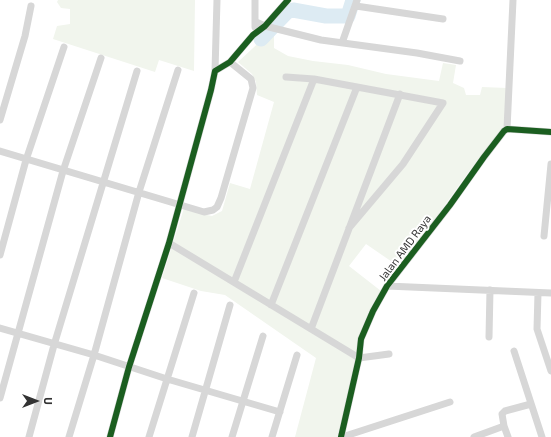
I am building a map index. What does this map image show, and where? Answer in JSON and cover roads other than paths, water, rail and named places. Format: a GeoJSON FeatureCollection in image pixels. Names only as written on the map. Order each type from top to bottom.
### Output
{"type":"FeatureCollection","features":[{"type":"Feature","properties":{"kind":"street"},"geometry":{"type":"LineString","coordinates":[[110,437],[129,367],[169,243],[211,90],[215,71],[217,0]]}},
{"type":"Feature","properties":{"kind":"street"},"geometry":{"type":"LineString","coordinates":[[253,35],[256,22],[255,0]]}},
{"type":"Feature","properties":{"kind":"street"},"geometry":{"type":"LineString","coordinates":[[215,71],[230,62],[253,35],[269,27],[288,0]]}},
{"type":"Feature","properties":{"kind":"street"},"geometry":{"type":"LineString","coordinates":[[513,0],[507,130],[551,132]]}},
{"type":"Feature","properties":{"kind":"street"},"geometry":{"type":"LineString","coordinates":[[342,43],[356,3],[443,19]]}},
{"type":"Feature","properties":{"kind":"street"},"geometry":{"type":"LineString","coordinates":[[0,120],[25,36],[31,6]]}},
{"type":"Feature","properties":{"kind":"street"},"geometry":{"type":"LineString","coordinates":[[256,22],[269,27],[321,40],[417,53],[460,61]]}},
{"type":"Feature","properties":{"kind":"street"},"geometry":{"type":"LineString","coordinates":[[0,255],[26,160],[64,46]]}},
{"type":"Feature","properties":{"kind":"street"},"geometry":{"type":"LineString","coordinates":[[0,398],[63,171],[101,58]]}},
{"type":"Feature","properties":{"kind":"street"},"geometry":{"type":"LineString","coordinates":[[0,151],[103,183],[139,192],[204,212],[210,212],[217,207],[253,88],[251,79],[230,62]]}},
{"type":"Feature","properties":{"kind":"street"},"geometry":{"type":"LineString","coordinates":[[69,437],[94,355],[139,192],[178,70]]}},
{"type":"Feature","properties":{"kind":"street"},"geometry":{"type":"LineString","coordinates":[[29,437],[54,344],[137,71]]}},
{"type":"Feature","properties":{"kind":"street"},"geometry":{"type":"LineString","coordinates":[[286,77],[314,79],[443,103],[403,164],[349,228]]}},
{"type":"Feature","properties":{"kind":"street"},"geometry":{"type":"LineString","coordinates":[[234,282],[314,79]]}},
{"type":"Feature","properties":{"kind":"street"},"geometry":{"type":"LineString","coordinates":[[271,305],[357,87]]}},
{"type":"Feature","properties":{"kind":"street"},"geometry":{"type":"LineString","coordinates":[[311,329],[400,94]]}},
{"type":"Feature","properties":{"kind":"street","name":"Jalan AMD Raya"},"geometry":{"type":"LineString","coordinates":[[342,437],[364,330],[387,286],[450,205],[504,131],[507,130]]}},
{"type":"Feature","properties":{"kind":"street"},"geometry":{"type":"LineString","coordinates":[[544,236],[551,164]]}},
{"type":"Feature","properties":{"kind":"street"},"geometry":{"type":"LineString","coordinates":[[169,243],[359,358],[389,354]]}},
{"type":"Feature","properties":{"kind":"street"},"geometry":{"type":"LineString","coordinates":[[387,286],[551,293]]}},
{"type":"Feature","properties":{"kind":"street"},"geometry":{"type":"LineString","coordinates":[[489,336],[490,290]]}},
{"type":"Feature","properties":{"kind":"street"},"geometry":{"type":"LineString","coordinates":[[149,437],[194,293]]}},
{"type":"Feature","properties":{"kind":"street"},"geometry":{"type":"LineString","coordinates":[[538,293],[537,329],[551,370]]}},
{"type":"Feature","properties":{"kind":"street"},"geometry":{"type":"LineString","coordinates":[[192,437],[230,305]]}},
{"type":"Feature","properties":{"kind":"street"},"geometry":{"type":"LineString","coordinates":[[0,328],[280,412]]}},
{"type":"Feature","properties":{"kind":"street"},"geometry":{"type":"LineString","coordinates":[[232,437],[262,336]]}},
{"type":"Feature","properties":{"kind":"street"},"geometry":{"type":"LineString","coordinates":[[514,351],[542,437]]}},
{"type":"Feature","properties":{"kind":"street"},"geometry":{"type":"LineString","coordinates":[[272,437],[297,354]]}},
{"type":"Feature","properties":{"kind":"street"},"geometry":{"type":"LineString","coordinates":[[342,437],[450,402]]}},
{"type":"Feature","properties":{"kind":"street"},"geometry":{"type":"LineString","coordinates":[[508,437],[501,416],[503,412],[531,404]]}},
{"type":"Feature","properties":{"kind":"street"},"geometry":{"type":"LineString","coordinates":[[478,436],[504,426]]}},
{"type":"Feature","properties":{"kind":"waterway"},"geometry":{"type":"LineString","coordinates":[[261,39],[287,12],[293,10],[326,16],[348,16],[353,0]]}}]}
